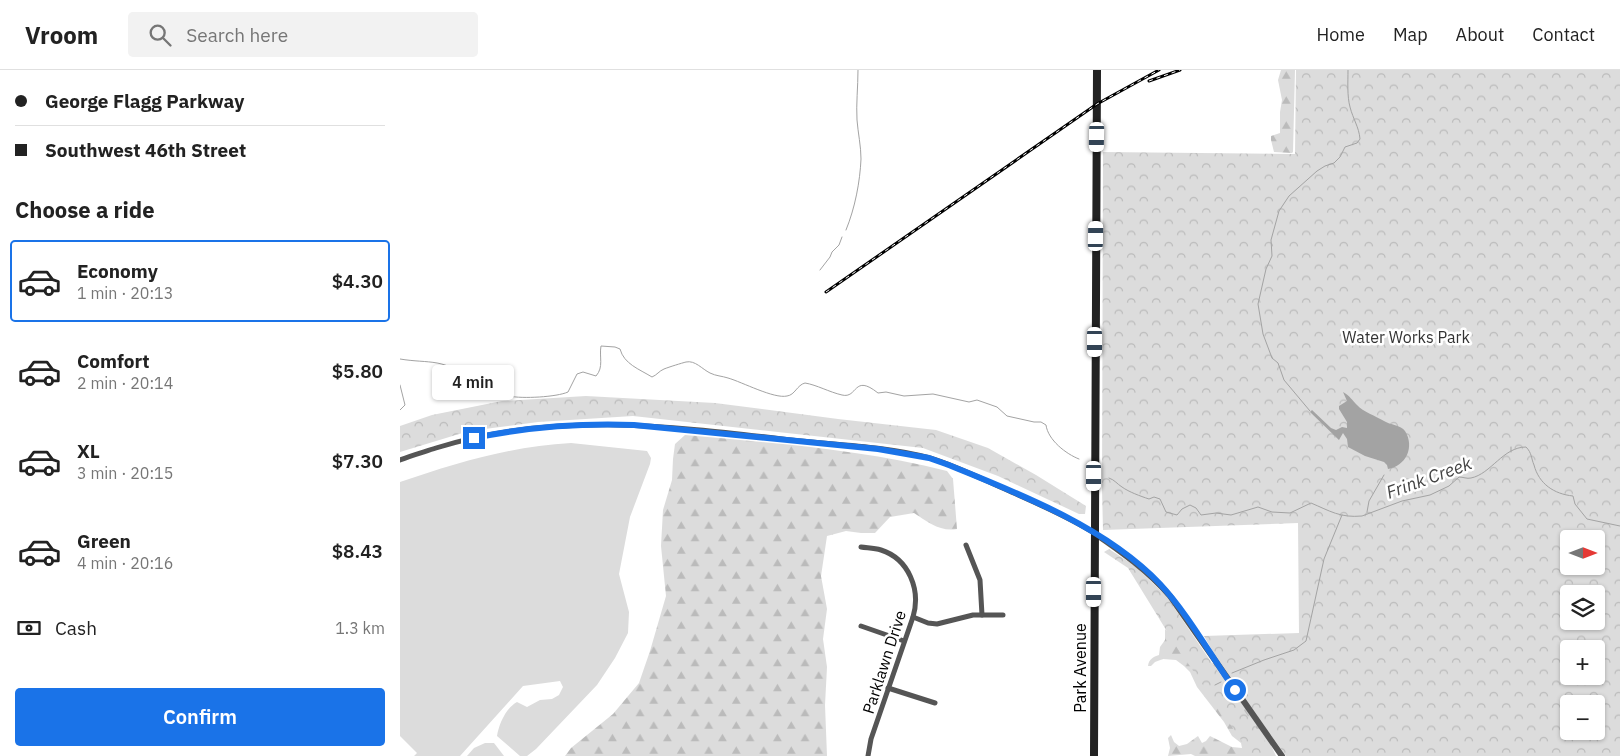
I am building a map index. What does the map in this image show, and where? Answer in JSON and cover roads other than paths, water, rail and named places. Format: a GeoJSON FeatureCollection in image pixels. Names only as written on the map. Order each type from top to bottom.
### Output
{"type":"FeatureCollection","features":[{"type":"Feature","properties":{"kind":"main road","name":"Park Avenue"},"geometry":{"type":"LineString","coordinates":[[1094,756],[1096,70]]}},
{"type":"Feature","properties":{"kind":"street"},"geometry":{"type":"LineString","coordinates":[[400,460],[447,444],[482,436],[531,428],[581,424],[659,426],[878,449],[929,458],[964,471],[1054,511],[1094,533],[1150,574],[1170,596],[1282,756]]}},
{"type":"Feature","properties":{"kind":"street"},"geometry":{"type":"LineString","coordinates":[[966,545],[980,580],[982,615]]}},
{"type":"Feature","properties":{"kind":"street","name":"Parklawn Drive"},"geometry":{"type":"LineString","coordinates":[[861,547],[876,548],[890,554],[905,567],[915,590],[916,601],[871,739],[868,756]]}},
{"type":"Feature","properties":{"kind":"street"},"geometry":{"type":"LineString","coordinates":[[912,617],[937,624],[965,616],[1003,615]]}},
{"type":"Feature","properties":{"kind":"street"},"geometry":{"type":"LineString","coordinates":[[861,626],[904,641]]}},
{"type":"Feature","properties":{"kind":"street"},"geometry":{"type":"LineString","coordinates":[[888,688],[935,703]]}},
{"type":"Feature","properties":{"kind":"waterway"},"geometry":{"type":"LineString","coordinates":[[846,230],[854,204],[860,168],[861,154],[857,125],[858,70]]}},
{"type":"Feature","properties":{"kind":"waterway"},"geometry":{"type":"LineString","coordinates":[[1310,411],[1284,380],[1278,363],[1272,358],[1263,334],[1258,304],[1266,269],[1272,256],[1271,240],[1279,211],[1289,196],[1317,171],[1334,163],[1340,157],[1345,147],[1357,143],[1360,139],[1349,103],[1348,70]]}},
{"type":"Feature","properties":{"kind":"waterway"},"geometry":{"type":"LineString","coordinates":[[820,270],[839,245],[842,237]]}},
{"type":"Feature","properties":{"kind":"waterway","name":"Frink Creek"},"geometry":{"type":"LineString","coordinates":[[400,359],[445,365],[461,374],[469,382],[477,396],[497,392],[515,397],[539,397],[568,392],[577,374],[583,372],[596,376],[601,365],[601,346],[620,349],[628,362],[652,377],[664,369],[689,362],[712,374],[726,377],[774,395],[790,395],[805,383],[842,395],[851,394],[857,388],[864,385],[878,393],[886,392],[904,396],[933,394],[969,402],[977,400],[997,407],[1007,416],[1041,422],[1046,425],[1047,431],[1058,446],[1079,459]]}},
{"type":"Feature","properties":{"kind":"waterway","name":"Frink Creek"},"geometry":{"type":"LineString","coordinates":[[400,385],[405,405],[400,410]]}},
{"type":"Feature","properties":{"kind":"waterway","name":"Frink Creek"},"geometry":{"type":"LineString","coordinates":[[1511,447],[1511,452]]}},
{"type":"Feature","properties":{"kind":"waterway","name":"Frink Creek"},"geometry":{"type":"LineString","coordinates":[[1109,478],[1135,494],[1149,499],[1154,497],[1160,499],[1166,512],[1177,515],[1182,509],[1190,505],[1196,508],[1201,515],[1216,513],[1231,515],[1258,507],[1272,512],[1290,513],[1311,503],[1341,515],[1362,516],[1402,501],[1430,495],[1449,486],[1459,477],[1470,478],[1478,476],[1511,451],[1526,447],[1536,472],[1548,487],[1560,493],[1573,496],[1575,504],[1587,519],[1620,526]]}},
{"type":"Feature","properties":{"kind":"waterway"},"geometry":{"type":"LineString","coordinates":[[1367,512],[1369,501],[1384,475]]}},
{"type":"Feature","properties":{"kind":"waterway"},"geometry":{"type":"LineString","coordinates":[[1232,673],[1294,650],[1306,641],[1324,559],[1342,515]]}},
{"type":"Feature","properties":{"kind":"waterway"},"geometry":{"type":"LineString","coordinates":[[1215,685],[1221,682]]}},
{"type":"Feature","properties":{"kind":"railway"},"geometry":{"type":"LineString","coordinates":[[826,292],[1097,104],[1159,70]]}},
{"type":"Feature","properties":{"kind":"railway"},"geometry":{"type":"LineString","coordinates":[[1149,81],[1180,70]]}},
{"type":"Feature","properties":{"kind":"park label","name":"Water Works Park"},"geometry":{"type":"Point","coordinates":[1406,337]}}]}
